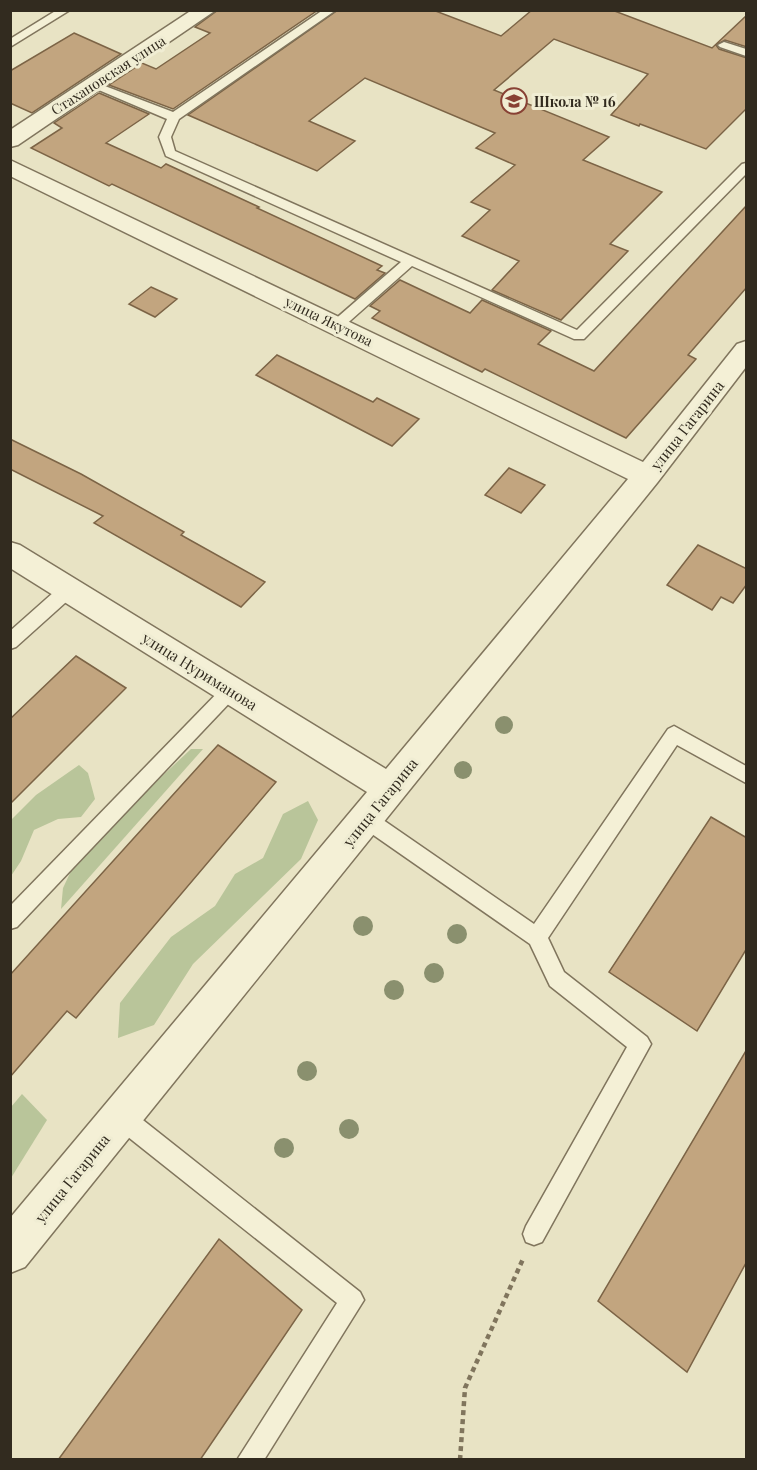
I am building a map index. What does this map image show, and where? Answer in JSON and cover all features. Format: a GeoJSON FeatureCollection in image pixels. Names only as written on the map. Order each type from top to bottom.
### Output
{"type":"FeatureCollection","features":[{"type":"Feature","properties":{"kind":"street","name":"Стахановская улица"},"geometry":{"type":"LineString","coordinates":[[10,140],[206,10]]}},
{"type":"Feature","properties":{"kind":"street","name":"улица Якутова"},"geometry":{"type":"LineString","coordinates":[[10,167],[647,476]]}},
{"type":"Feature","properties":{"kind":"street","name":"улица Гагарина"},"geometry":{"type":"LineString","coordinates":[[10,1252],[647,476],[740,368]]}},
{"type":"Feature","properties":{"kind":"street","name":"улица Нуриманова"},"geometry":{"type":"LineString","coordinates":[[10,553],[390,789]]}},
{"type":"Feature","properties":{"kind":"lane"},"geometry":{"type":"LineString","coordinates":[[10,44],[65,10]]}},
{"type":"Feature","properties":{"kind":"lane"},"geometry":{"type":"LineString","coordinates":[[331,10],[174,117],[165,137],[171,153],[579,336],[747,166]]}},
{"type":"Feature","properties":{"kind":"lane"},"geometry":{"type":"LineString","coordinates":[[724,45],[747,53]]}},
{"type":"Feature","properties":{"kind":"lane"},"geometry":{"type":"LineString","coordinates":[[93,85],[174,117]]}},
{"type":"Feature","properties":{"kind":"lane"},"geometry":{"type":"LineString","coordinates":[[337,325],[411,260]]}},
{"type":"Feature","properties":{"kind":"lane"},"geometry":{"type":"LineString","coordinates":[[10,642],[69,589]]}},
{"type":"Feature","properties":{"kind":"lane"},"geometry":{"type":"LineString","coordinates":[[10,920],[231,690]]}},
{"type":"Feature","properties":{"kind":"lane"},"geometry":{"type":"LineString","coordinates":[[537,937],[674,734],[747,775]]}},
{"type":"Feature","properties":{"kind":"lane"},"geometry":{"type":"LineString","coordinates":[[366,819],[537,937],[557,979],[640,1044],[534,1234]]}},
{"type":"Feature","properties":{"kind":"lane"},"geometry":{"type":"LineString","coordinates":[[121,1118],[352,1299],[249,1460]]}},
{"type":"Feature","properties":{"kind":"path"},"geometry":{"type":"LineString","coordinates":[[460,1460],[465,1388],[534,1234]]}},
{"type":"Feature","properties":{"kind":"green space"},"geometry":{"type":"Polygon","coordinates":[[[191,749],[203,749],[61,909],[63,888],[79,854],[191,749]]]}},
{"type":"Feature","properties":{"kind":"green space"},"geometry":{"type":"Polygon","coordinates":[[[79,765],[88,773],[95,799],[81,817],[58,819],[34,830],[21,861],[11,876],[11,820],[36,795],[79,765]]]}},
{"type":"Feature","properties":{"kind":"green space"},"geometry":{"type":"Polygon","coordinates":[[[308,801],[318,820],[301,859],[193,964],[154,1025],[118,1038],[120,1003],[171,937],[215,906],[235,874],[263,858],[283,814],[308,801]]]}},
{"type":"Feature","properties":{"kind":"green space"},"geometry":{"type":"Polygon","coordinates":[[[22,1094],[47,1120],[11,1178],[11,1107],[22,1094]]]}},
{"type":"Feature","properties":{"kind":"building"},"geometry":{"type":"Polygon","coordinates":[[[218,10],[318,10],[173,109],[109,85],[142,63],[156,69],[210,33],[195,27],[218,10]]]}},
{"type":"Feature","properties":{"kind":"building"},"geometry":{"type":"Polygon","coordinates":[[[338,10],[433,10],[501,36],[532,10],[612,10],[712,48],[747,15],[747,47],[725,40],[716,45],[719,49],[747,58],[747,108],[706,149],[640,124],[639,126],[611,115],[648,74],[554,39],[494,90],[609,137],[583,160],[662,192],[610,244],[628,251],[561,320],[492,290],[519,261],[462,236],[490,210],[471,202],[515,165],[476,148],[495,133],[365,78],[309,121],[355,141],[317,171],[188,115],[338,10]]]}},
{"type":"Feature","properties":{"kind":"building"},"geometry":{"type":"Polygon","coordinates":[[[74,33],[121,54],[32,113],[10,103],[10,71],[74,33]]]}},
{"type":"Feature","properties":{"kind":"building"},"geometry":{"type":"Polygon","coordinates":[[[99,93],[149,114],[106,143],[161,168],[166,164],[259,207],[257,208],[382,266],[377,270],[385,273],[355,299],[31,148],[62,128],[54,123],[99,93]]]}},
{"type":"Feature","properties":{"kind":"building"},"geometry":{"type":"Polygon","coordinates":[[[747,205],[747,287],[688,355],[696,359],[626,438],[485,369],[482,372],[372,318],[380,311],[370,306],[400,280],[470,313],[482,300],[551,331],[538,344],[594,371],[747,205]]]}},
{"type":"Feature","properties":{"kind":"building"},"geometry":{"type":"Polygon","coordinates":[[[151,287],[177,299],[155,317],[129,304],[151,287]]]}},
{"type":"Feature","properties":{"kind":"building"},"geometry":{"type":"Polygon","coordinates":[[[277,355],[373,402],[377,398],[419,419],[392,446],[256,375],[277,355]]]}},
{"type":"Feature","properties":{"kind":"building"},"geometry":{"type":"Polygon","coordinates":[[[10,439],[81,474],[184,532],[181,535],[265,582],[241,607],[94,523],[103,516],[10,469],[10,439]]]}},
{"type":"Feature","properties":{"kind":"building"},"geometry":{"type":"Polygon","coordinates":[[[509,468],[545,485],[521,513],[485,495],[509,468]]]}},
{"type":"Feature","properties":{"kind":"building"},"geometry":{"type":"Polygon","coordinates":[[[698,545],[747,569],[747,584],[733,603],[721,597],[712,610],[667,585],[698,545]]]}},
{"type":"Feature","properties":{"kind":"building"},"geometry":{"type":"Polygon","coordinates":[[[76,656],[126,688],[10,804],[10,719],[76,656]]]}},
{"type":"Feature","properties":{"kind":"building"},"geometry":{"type":"Polygon","coordinates":[[[218,745],[276,782],[76,1018],[67,1011],[10,1077],[10,975],[218,745]]]}},
{"type":"Feature","properties":{"kind":"building"},"geometry":{"type":"Polygon","coordinates":[[[711,817],[747,838],[747,948],[697,1031],[609,972],[711,817]]]}},
{"type":"Feature","properties":{"kind":"building"},"geometry":{"type":"Polygon","coordinates":[[[747,1049],[747,1261],[687,1372],[598,1301],[747,1049]]]}},
{"type":"Feature","properties":{"kind":"building"},"geometry":{"type":"Polygon","coordinates":[[[219,1239],[302,1310],[200,1460],[58,1460],[219,1239]]]}},
{"type":"Feature","properties":{"kind":"place","name":"Школа № 16"},"geometry":{"type":"Point","coordinates":[514,101]}}]}
